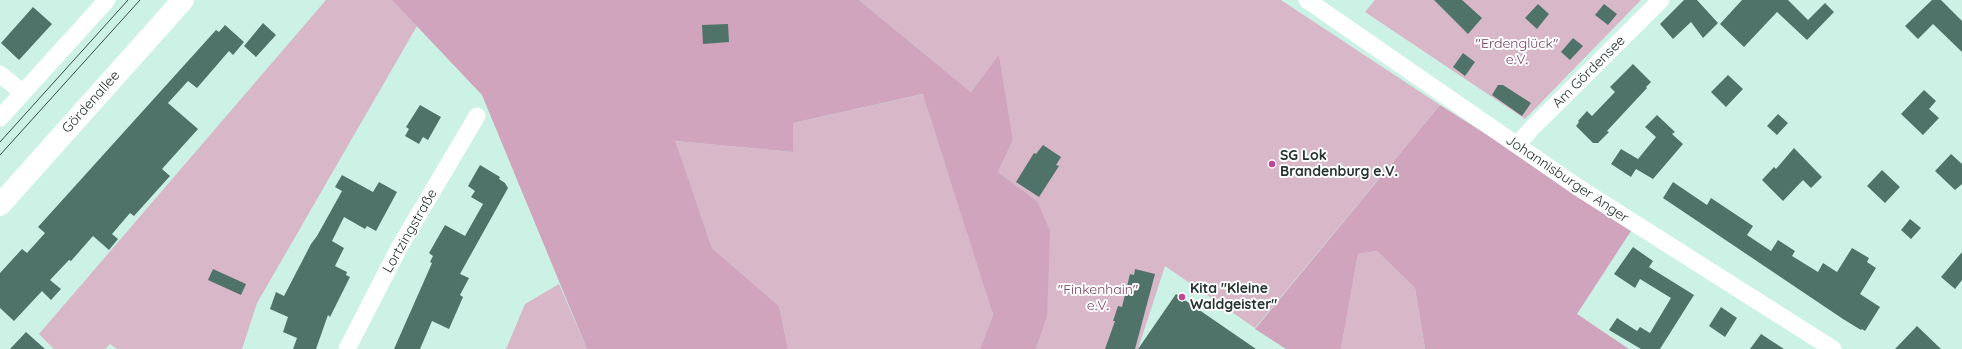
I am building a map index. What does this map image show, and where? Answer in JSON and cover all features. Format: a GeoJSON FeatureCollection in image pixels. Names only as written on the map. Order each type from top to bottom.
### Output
{"type":"FeatureCollection","features":[{"type":"Feature","properties":{"kind":"street"},"geometry":{"type":"LineString","coordinates":[[0,118],[107,0]]}},
{"type":"Feature","properties":{"kind":"street","name":"Gördenallee"},"geometry":{"type":"LineString","coordinates":[[0,205],[183,0]]}},
{"type":"Feature","properties":{"kind":"street","name":"Johannisburger Anger"},"geometry":{"type":"LineString","coordinates":[[1307,0],[1598,200],[1833,349]]}},
{"type":"Feature","properties":{"kind":"street","name":"Am Gördensee"},"geometry":{"type":"LineString","coordinates":[[1517,145],[1531,129],[1662,0]]}},
{"type":"Feature","properties":{"kind":"street"},"geometry":{"type":"LineString","coordinates":[[0,74],[23,93]]}},
{"type":"Feature","properties":{"kind":"street","name":"Lortzingstraße"},"geometry":{"type":"LineString","coordinates":[[347,349],[400,246],[477,116]]}},
{"type":"Feature","properties":{"kind":"green space"},"geometry":{"type":"Polygon","coordinates":[[[326,0],[392,0],[417,26],[257,303],[242,349],[117,349],[110,344],[105,349],[54,349],[39,334],[326,0]]]}},
{"type":"Feature","properties":{"kind":"green space","name":"\"Finkenhain\" e.V."},"geometry":{"type":"Polygon","coordinates":[[[859,0],[1281,0],[1440,105],[1255,328],[1165,266],[1138,349],[1036,349],[1047,317],[1037,201],[998,172],[1013,140],[999,56],[971,92],[859,0]]]}},
{"type":"Feature","properties":{"kind":"green space","name":"\"Erdenglück\" e.V."},"geometry":{"type":"Polygon","coordinates":[[[1375,0],[1641,0],[1525,119],[1365,12],[1375,0]]]}},
{"type":"Feature","properties":{"kind":"green space"},"geometry":{"type":"Polygon","coordinates":[[[924,94],[993,315],[980,349],[788,349],[779,306],[712,248],[674,141],[793,152],[793,123],[924,94]]]}},
{"type":"Feature","properties":{"kind":"green space"},"geometry":{"type":"Polygon","coordinates":[[[1377,251],[1415,288],[1425,349],[1341,349],[1358,254],[1377,251]]]}},
{"type":"Feature","properties":{"kind":"green space"},"geometry":{"type":"Polygon","coordinates":[[[559,284],[587,349],[506,349],[525,304],[559,284]]]}},
{"type":"Feature","properties":{"kind":"shaded area"},"geometry":{"type":"Polygon","coordinates":[[[392,0],[859,0],[971,92],[999,55],[1013,140],[998,172],[1037,201],[1050,231],[1047,317],[1036,349],[980,349],[993,315],[923,94],[793,123],[793,152],[675,141],[712,248],[779,306],[788,349],[587,349],[482,95],[392,0]]]}},
{"type":"Feature","properties":{"kind":"shaded area"},"geometry":{"type":"Polygon","coordinates":[[[1440,105],[1514,152],[1631,231],[1577,314],[1629,349],[1425,349],[1415,288],[1377,251],[1358,254],[1341,349],[1286,349],[1255,329],[1440,105]]]}},
{"type":"Feature","properties":{"kind":"building"},"geometry":{"type":"Polygon","coordinates":[[[1434,0],[1462,0],[1482,18],[1468,34],[1434,0]]]}},
{"type":"Feature","properties":{"kind":"building"},"geometry":{"type":"Polygon","coordinates":[[[1684,0],[1697,0],[1718,23],[1703,38],[1691,22],[1673,39],[1660,24],[1684,0]]]}},
{"type":"Feature","properties":{"kind":"building"},"geometry":{"type":"Polygon","coordinates":[[[1742,0],[1788,0],[1808,20],[1825,3],[1834,12],[1807,40],[1777,12],[1744,47],[1720,24],[1742,0]]]}},
{"type":"Feature","properties":{"kind":"building"},"geometry":{"type":"Polygon","coordinates":[[[1932,0],[1941,0],[1962,21],[1962,52],[1933,24],[1918,39],[1905,26],[1932,0]]]}},
{"type":"Feature","properties":{"kind":"building"},"geometry":{"type":"Polygon","coordinates":[[[1538,4],[1549,14],[1537,29],[1525,18],[1538,4]]]}},
{"type":"Feature","properties":{"kind":"building"},"geometry":{"type":"Polygon","coordinates":[[[1604,4],[1617,14],[1608,25],[1595,15],[1604,4]]]}},
{"type":"Feature","properties":{"kind":"building"},"geometry":{"type":"Polygon","coordinates":[[[33,7],[52,24],[19,60],[1,43],[33,7]]]}},
{"type":"Feature","properties":{"kind":"building"},"geometry":{"type":"Polygon","coordinates":[[[263,23],[276,35],[256,57],[244,46],[263,23]]]}},
{"type":"Feature","properties":{"kind":"building"},"geometry":{"type":"Polygon","coordinates":[[[728,24],[729,42],[703,44],[702,25],[728,24]]]}},
{"type":"Feature","properties":{"kind":"building"},"geometry":{"type":"Polygon","coordinates":[[[225,25],[244,42],[233,55],[229,51],[197,88],[188,81],[168,103],[198,129],[162,169],[170,176],[134,216],[130,213],[112,234],[118,239],[109,250],[93,236],[71,261],[69,260],[50,280],[61,289],[51,300],[42,291],[14,321],[0,308],[0,273],[22,249],[27,253],[45,233],[38,227],[216,30],[219,32],[225,25]]]}},
{"type":"Feature","properties":{"kind":"building"},"geometry":{"type":"Polygon","coordinates":[[[1573,38],[1583,46],[1570,60],[1561,52],[1573,38]]]}},
{"type":"Feature","properties":{"kind":"building"},"geometry":{"type":"Polygon","coordinates":[[[1463,53],[1475,62],[1465,76],[1453,67],[1463,53]]]}},
{"type":"Feature","properties":{"kind":"building"},"geometry":{"type":"Polygon","coordinates":[[[1633,64],[1651,82],[1607,131],[1609,132],[1598,143],[1593,143],[1576,126],[1579,122],[1578,121],[1587,111],[1592,116],[1615,92],[1610,87],[1633,64]]]}},
{"type":"Feature","properties":{"kind":"building"},"geometry":{"type":"Polygon","coordinates":[[[1728,75],[1743,89],[1726,107],[1711,92],[1728,75]]]}},
{"type":"Feature","properties":{"kind":"building"},"geometry":{"type":"Polygon","coordinates":[[[1498,85],[1503,85],[1531,103],[1522,116],[1492,95],[1498,85]]]}},
{"type":"Feature","properties":{"kind":"building"},"geometry":{"type":"Polygon","coordinates":[[[1924,90],[1936,101],[1929,109],[1939,118],[1923,135],[1901,114],[1924,90]]]}},
{"type":"Feature","properties":{"kind":"building"},"geometry":{"type":"Polygon","coordinates":[[[420,105],[441,117],[428,140],[423,137],[419,144],[405,136],[409,129],[406,127],[420,105]]]}},
{"type":"Feature","properties":{"kind":"building"},"geometry":{"type":"Polygon","coordinates":[[[1778,114],[1788,123],[1777,135],[1767,126],[1778,114]]]}},
{"type":"Feature","properties":{"kind":"building"},"geometry":{"type":"Polygon","coordinates":[[[1657,115],[1675,132],[1672,134],[1683,144],[1653,179],[1636,169],[1631,177],[1611,164],[1621,149],[1638,159],[1656,137],[1645,127],[1657,115]]]}},
{"type":"Feature","properties":{"kind":"building"},"geometry":{"type":"Polygon","coordinates":[[[1043,145],[1061,157],[1056,165],[1059,166],[1039,197],[1016,182],[1034,153],[1036,154],[1043,145]]]}},
{"type":"Feature","properties":{"kind":"building"},"geometry":{"type":"Polygon","coordinates":[[[1794,148],[1822,177],[1811,188],[1803,180],[1783,201],[1762,180],[1774,167],[1776,169],[1794,148]]]}},
{"type":"Feature","properties":{"kind":"building"},"geometry":{"type":"Polygon","coordinates":[[[1951,154],[1962,164],[1962,184],[1955,190],[1935,171],[1951,154]]]}},
{"type":"Feature","properties":{"kind":"building"},"geometry":{"type":"Polygon","coordinates":[[[480,165],[500,177],[499,179],[505,183],[508,188],[460,274],[469,278],[460,295],[463,297],[449,329],[432,321],[420,349],[394,349],[432,263],[430,262],[433,256],[429,253],[445,225],[465,236],[483,204],[471,197],[475,191],[468,186],[480,165]]]}},
{"type":"Feature","properties":{"kind":"building"},"geometry":{"type":"Polygon","coordinates":[[[1882,170],[1900,187],[1885,203],[1867,186],[1882,170]]]}},
{"type":"Feature","properties":{"kind":"building"},"geometry":{"type":"Polygon","coordinates":[[[342,175],[373,192],[379,182],[397,192],[376,231],[367,226],[365,229],[344,217],[332,241],[344,248],[335,266],[347,272],[346,275],[350,277],[330,317],[328,315],[316,349],[293,349],[297,338],[283,332],[288,317],[270,309],[276,292],[284,296],[311,244],[342,191],[335,187],[342,175]]]}},
{"type":"Feature","properties":{"kind":"building"},"geometry":{"type":"Polygon","coordinates":[[[1673,182],[1707,205],[1711,198],[1753,226],[1747,235],[1771,251],[1778,240],[1795,251],[1792,256],[1818,272],[1823,263],[1837,272],[1852,248],[1869,258],[1867,262],[1876,268],[1860,294],[1880,307],[1865,331],[1843,319],[1663,198],[1673,182]]]}},
{"type":"Feature","properties":{"kind":"building"},"geometry":{"type":"Polygon","coordinates":[[[1910,219],[1921,228],[1911,239],[1901,230],[1910,219]]]}},
{"type":"Feature","properties":{"kind":"building"},"geometry":{"type":"Polygon","coordinates":[[[1633,247],[1653,261],[1649,267],[1694,295],[1660,349],[1641,349],[1609,330],[1617,318],[1637,331],[1640,327],[1650,333],[1671,298],[1640,279],[1635,288],[1614,274],[1633,247]]]}},
{"type":"Feature","properties":{"kind":"building"},"geometry":{"type":"Polygon","coordinates":[[[1962,252],[1962,280],[1955,289],[1941,277],[1962,252]]]}},
{"type":"Feature","properties":{"kind":"building"},"geometry":{"type":"Polygon","coordinates":[[[213,269],[246,284],[241,295],[208,280],[213,269]]]}},
{"type":"Feature","properties":{"kind":"building"},"geometry":{"type":"Polygon","coordinates":[[[1135,269],[1155,274],[1135,349],[1105,349],[1115,321],[1113,321],[1118,306],[1122,307],[1130,274],[1134,275],[1135,269]]]}},
{"type":"Feature","properties":{"kind":"building"},"geometry":{"type":"Polygon","coordinates":[[[1176,294],[1256,349],[1138,349],[1176,294]]]}},
{"type":"Feature","properties":{"kind":"building"},"geometry":{"type":"Polygon","coordinates":[[[1721,307],[1737,318],[1725,337],[1709,326],[1721,307]]]}},
{"type":"Feature","properties":{"kind":"building"},"geometry":{"type":"Polygon","coordinates":[[[1917,326],[1941,349],[1895,349],[1917,326]]]}},
{"type":"Feature","properties":{"kind":"building"},"geometry":{"type":"Polygon","coordinates":[[[26,332],[45,349],[10,349],[26,332]]]}},
{"type":"Feature","properties":{"kind":"building"},"geometry":{"type":"Polygon","coordinates":[[[1761,334],[1784,349],[1750,349],[1761,334]]]}},
{"type":"Feature","properties":{"kind":"tram line"},"geometry":{"type":"LineString","coordinates":[[0,142],[128,0]]}},
{"type":"Feature","properties":{"kind":"tram line"},"geometry":{"type":"LineString","coordinates":[[0,155],[140,0]]}},
{"type":"Feature","properties":{"kind":"place","name":"SG Lok Brandenburg e.V."},"geometry":{"type":"Point","coordinates":[1272,164]}},
{"type":"Feature","properties":{"kind":"place","name":"Kita \"Kleine Waldgeister\""},"geometry":{"type":"Point","coordinates":[1182,297]}}]}
